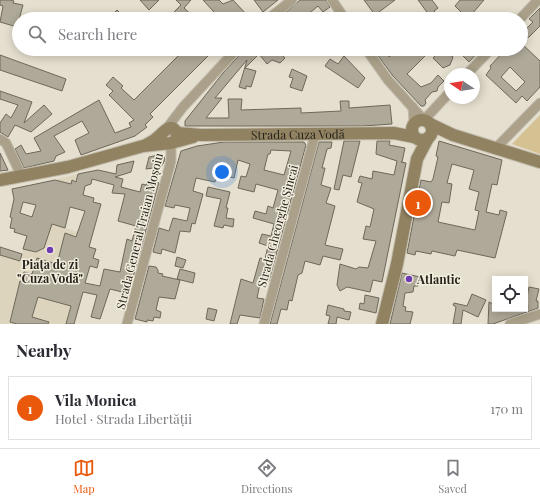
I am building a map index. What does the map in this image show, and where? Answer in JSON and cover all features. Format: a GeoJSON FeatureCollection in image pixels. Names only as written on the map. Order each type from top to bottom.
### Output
{"type":"FeatureCollection","features":[{"type":"Feature","properties":{"kind":"main road","name":"Strada Cuza Vodă"},"geometry":{"type":"LineString","coordinates":[[394,133],[421,140],[423,126]]}},
{"type":"Feature","properties":{"kind":"main road","name":"Strada Cuza Vodă"},"geometry":{"type":"LineString","coordinates":[[0,180],[22,177],[71,166],[143,146],[171,136],[394,133],[423,126],[540,162]]}},
{"type":"Feature","properties":{"kind":"main road"},"geometry":{"type":"LineString","coordinates":[[382,324],[396,264],[423,126]]}},
{"type":"Feature","properties":{"kind":"main road"},"geometry":{"type":"LineString","coordinates":[[414,137],[417,159]]}},
{"type":"Feature","properties":{"kind":"street"},"geometry":{"type":"LineString","coordinates":[[277,12],[292,0]]}},
{"type":"Feature","properties":{"kind":"street"},"geometry":{"type":"LineString","coordinates":[[332,0],[340,12]]}},
{"type":"Feature","properties":{"kind":"street"},"geometry":{"type":"LineString","coordinates":[[527,12],[538,0]]}},
{"type":"Feature","properties":{"kind":"street","name":"Strada General Traian Moșoiu"},"geometry":{"type":"LineString","coordinates":[[127,324],[171,161],[171,136],[183,107],[230,56]]}},
{"type":"Feature","properties":{"kind":"street"},"geometry":{"type":"LineString","coordinates":[[371,56],[388,80],[411,105],[423,126],[444,100]]}},
{"type":"Feature","properties":{"kind":"street"},"geometry":{"type":"LineString","coordinates":[[473,68],[484,56]]}},
{"type":"Feature","properties":{"kind":"street"},"geometry":{"type":"LineString","coordinates":[[496,148],[540,103]]}},
{"type":"Feature","properties":{"kind":"street","name":"Strada Gheorghe Șincai"},"geometry":{"type":"LineString","coordinates":[[264,324],[315,135]]}},
{"type":"Feature","properties":{"kind":"street"},"geometry":{"type":"LineString","coordinates":[[0,139],[6,143],[22,177]]}},
{"type":"Feature","properties":{"kind":"street"},"geometry":{"type":"LineString","coordinates":[[510,324],[540,314]]}},
{"type":"Feature","properties":{"kind":"shaded area"},"geometry":{"type":"Polygon","coordinates":[[[540,115],[540,154],[512,144],[540,115]]]}},
{"type":"Feature","properties":{"kind":"shaded area","name":"Piața de zi \"Cuza Vodă\""},"geometry":{"type":"Polygon","coordinates":[[[78,174],[65,228],[82,233],[85,271],[88,273],[74,324],[0,324],[0,248],[22,254],[34,213],[49,216],[58,179],[78,174]]]}},
{"type":"Feature","properties":{"kind":"building"},"geometry":{"type":"Polygon","coordinates":[[[0,0],[10,0],[14,1],[13,3],[23,5],[21,12],[12,12],[12,26],[0,22],[3,6],[0,5],[0,0]]]}},
{"type":"Feature","properties":{"kind":"building"},"geometry":{"type":"Polygon","coordinates":[[[140,0],[159,0],[149,10],[140,0]]]}},
{"type":"Feature","properties":{"kind":"building"},"geometry":{"type":"Polygon","coordinates":[[[176,0],[191,0],[184,8],[188,12],[174,12],[181,5],[176,0]]]}},
{"type":"Feature","properties":{"kind":"building"},"geometry":{"type":"Polygon","coordinates":[[[203,0],[219,0],[223,4],[233,0],[244,12],[214,12],[203,0]]]}},
{"type":"Feature","properties":{"kind":"building"},"geometry":{"type":"Polygon","coordinates":[[[254,0],[278,0],[263,12],[254,0]]]}},
{"type":"Feature","properties":{"kind":"building"},"geometry":{"type":"Polygon","coordinates":[[[300,0],[326,0],[330,7],[323,12],[318,6],[311,12],[286,12],[300,0]]]}},
{"type":"Feature","properties":{"kind":"building"},"geometry":{"type":"Polygon","coordinates":[[[364,0],[395,0],[379,12],[373,12],[364,0]]]}},
{"type":"Feature","properties":{"kind":"building"},"geometry":{"type":"Polygon","coordinates":[[[418,0],[432,0],[438,8],[435,12],[427,12],[418,0]]]}},
{"type":"Feature","properties":{"kind":"building"},"geometry":{"type":"Polygon","coordinates":[[[460,0],[484,0],[474,12],[461,12],[455,6],[460,0]]]}},
{"type":"Feature","properties":{"kind":"building"},"geometry":{"type":"Polygon","coordinates":[[[540,8],[540,26],[528,37],[528,27],[533,22],[529,19],[540,8]]]}},
{"type":"Feature","properties":{"kind":"building"},"geometry":{"type":"Polygon","coordinates":[[[528,50],[540,61],[540,87],[527,101],[522,96],[516,103],[486,75],[491,68],[490,66],[499,56],[528,56],[528,50]],[[510,67],[501,77],[516,91],[525,82],[510,67]]]}},
{"type":"Feature","properties":{"kind":"building"},"geometry":{"type":"Polygon","coordinates":[[[0,55],[66,79],[62,91],[0,70],[0,55]]]}},
{"type":"Feature","properties":{"kind":"building"},"geometry":{"type":"Polygon","coordinates":[[[178,56],[208,56],[150,114],[153,117],[145,125],[147,127],[135,136],[81,155],[75,140],[89,133],[82,121],[54,136],[65,152],[56,156],[54,161],[24,168],[15,149],[21,145],[26,154],[41,151],[34,138],[99,100],[115,133],[131,127],[129,123],[134,120],[109,95],[113,91],[106,85],[113,77],[123,86],[121,88],[134,100],[178,56]]]}},
{"type":"Feature","properties":{"kind":"building"},"geometry":{"type":"Polygon","coordinates":[[[239,56],[257,56],[245,68],[256,71],[251,87],[246,86],[246,89],[239,87],[247,60],[215,98],[222,98],[206,118],[229,118],[228,99],[242,99],[241,110],[301,108],[301,113],[341,111],[340,101],[349,101],[349,108],[390,105],[392,124],[363,126],[185,126],[185,121],[223,73],[239,56]]]}},
{"type":"Feature","properties":{"kind":"building"},"geometry":{"type":"Polygon","coordinates":[[[261,56],[283,56],[285,58],[280,63],[272,60],[267,64],[261,56]]]}},
{"type":"Feature","properties":{"kind":"building"},"geometry":{"type":"Polygon","coordinates":[[[344,56],[365,78],[358,88],[325,66],[330,59],[338,64],[344,56]]]}},
{"type":"Feature","properties":{"kind":"building"},"geometry":{"type":"Polygon","coordinates":[[[378,56],[425,56],[407,74],[421,87],[431,83],[438,75],[444,81],[438,87],[437,91],[432,92],[425,100],[426,103],[424,106],[421,106],[393,76],[378,56]]]}},
{"type":"Feature","properties":{"kind":"building"},"geometry":{"type":"Polygon","coordinates":[[[435,56],[453,57],[450,65],[443,68],[433,58],[435,56]]]}},
{"type":"Feature","properties":{"kind":"building"},"geometry":{"type":"Polygon","coordinates":[[[463,56],[475,56],[469,62],[463,56]]]}},
{"type":"Feature","properties":{"kind":"building"},"geometry":{"type":"Polygon","coordinates":[[[292,69],[307,76],[302,91],[290,87],[293,78],[289,77],[292,69]]]}},
{"type":"Feature","properties":{"kind":"building"},"geometry":{"type":"Polygon","coordinates":[[[0,91],[32,102],[24,123],[44,105],[52,114],[31,132],[15,125],[8,137],[0,132],[0,123],[6,114],[11,118],[18,105],[0,99],[0,91]]]}},
{"type":"Feature","properties":{"kind":"building"},"geometry":{"type":"Polygon","coordinates":[[[344,141],[360,141],[351,177],[343,175],[339,190],[334,189],[344,141]]]}},
{"type":"Feature","properties":{"kind":"building"},"geometry":{"type":"Polygon","coordinates":[[[377,141],[390,141],[389,145],[405,148],[401,162],[406,163],[382,282],[373,280],[370,292],[347,287],[340,291],[337,285],[340,264],[356,269],[359,267],[368,268],[376,241],[363,239],[366,226],[370,227],[374,209],[357,202],[362,183],[358,182],[360,176],[372,179],[373,171],[394,175],[397,161],[376,154],[377,141]]]}},
{"type":"Feature","properties":{"kind":"building"},"geometry":{"type":"Polygon","coordinates":[[[439,141],[502,160],[497,185],[492,184],[486,212],[499,215],[500,210],[507,212],[495,258],[457,250],[455,256],[432,251],[431,254],[416,251],[415,255],[407,253],[421,180],[431,182],[433,179],[438,157],[436,156],[439,141]],[[452,164],[447,183],[452,184],[449,203],[442,202],[438,222],[475,230],[479,211],[475,210],[479,192],[469,189],[474,170],[452,164]]]}},
{"type":"Feature","properties":{"kind":"building"},"geometry":{"type":"Polygon","coordinates":[[[224,142],[304,142],[306,145],[269,281],[261,279],[257,298],[264,299],[260,318],[240,315],[237,324],[230,324],[241,279],[253,283],[260,258],[265,259],[268,246],[259,243],[262,234],[271,236],[274,224],[253,218],[255,211],[266,214],[268,206],[273,208],[278,190],[256,184],[254,192],[238,188],[241,176],[246,177],[250,164],[238,160],[234,178],[217,174],[215,182],[196,178],[193,191],[203,194],[195,224],[192,223],[190,232],[180,231],[175,253],[162,249],[161,254],[153,252],[159,228],[169,231],[173,218],[187,221],[190,208],[175,205],[174,208],[165,206],[181,151],[197,146],[224,142]],[[271,150],[270,154],[268,154],[264,170],[284,175],[291,151],[271,150]]]}},
{"type":"Feature","properties":{"kind":"building"},"geometry":{"type":"Polygon","coordinates":[[[319,142],[332,142],[331,148],[327,149],[322,168],[325,168],[321,185],[331,188],[326,203],[335,206],[325,245],[343,249],[340,260],[323,256],[320,265],[305,261],[302,273],[298,275],[292,301],[289,300],[287,310],[281,309],[277,324],[270,324],[319,142]]]}},
{"type":"Feature","properties":{"kind":"building"},"geometry":{"type":"Polygon","coordinates":[[[0,153],[8,170],[0,171],[0,153]]]}},
{"type":"Feature","properties":{"kind":"building"},"geometry":{"type":"Polygon","coordinates":[[[163,154],[165,160],[161,167],[146,169],[149,157],[163,154]]]}},
{"type":"Feature","properties":{"kind":"building"},"geometry":{"type":"Polygon","coordinates":[[[134,161],[131,172],[115,177],[123,179],[121,187],[140,192],[142,184],[146,185],[148,180],[159,183],[126,303],[119,301],[122,292],[110,289],[100,319],[91,317],[97,295],[83,292],[74,324],[66,324],[71,306],[38,297],[32,317],[49,322],[48,324],[17,324],[10,322],[20,281],[22,281],[24,272],[32,274],[37,258],[57,264],[65,233],[76,237],[85,211],[70,207],[65,228],[52,224],[44,248],[36,252],[23,249],[27,236],[14,232],[15,229],[10,228],[12,218],[10,217],[14,199],[12,189],[55,180],[71,184],[72,180],[76,182],[78,174],[98,170],[116,174],[117,165],[134,161]],[[92,179],[91,184],[85,186],[83,195],[94,198],[93,202],[101,204],[89,247],[96,249],[93,258],[99,260],[97,268],[90,266],[85,283],[100,286],[104,269],[120,272],[127,239],[132,241],[136,226],[118,221],[125,194],[112,193],[114,185],[92,179]],[[23,202],[20,213],[32,217],[36,205],[23,202]]]}},
{"type":"Feature","properties":{"kind":"building"},"geometry":{"type":"Polygon","coordinates":[[[208,187],[230,192],[226,208],[228,208],[226,218],[234,219],[233,227],[224,225],[223,228],[214,226],[221,199],[206,196],[208,187]]]}},
{"type":"Feature","properties":{"kind":"building"},"geometry":{"type":"Polygon","coordinates":[[[0,247],[22,254],[20,261],[0,255],[0,247]]]}},
{"type":"Feature","properties":{"kind":"building"},"geometry":{"type":"Polygon","coordinates":[[[177,257],[186,260],[183,268],[175,266],[177,257]]]}},
{"type":"Feature","properties":{"kind":"building"},"geometry":{"type":"Polygon","coordinates":[[[149,266],[156,267],[158,273],[163,274],[162,276],[180,280],[175,299],[159,297],[156,310],[161,312],[160,318],[154,317],[153,321],[147,320],[147,322],[135,319],[149,266]]]}},
{"type":"Feature","properties":{"kind":"building"},"geometry":{"type":"Polygon","coordinates":[[[180,269],[195,273],[193,283],[177,279],[180,269]]]}},
{"type":"Feature","properties":{"kind":"building"},"geometry":{"type":"Polygon","coordinates":[[[402,273],[420,277],[418,286],[414,286],[413,292],[405,293],[403,306],[406,307],[405,311],[413,312],[410,324],[390,324],[402,273]]]}},
{"type":"Feature","properties":{"kind":"building"},"geometry":{"type":"Polygon","coordinates":[[[529,287],[539,289],[536,301],[538,301],[538,308],[528,312],[528,309],[529,287]]]}},
{"type":"Feature","properties":{"kind":"building"},"geometry":{"type":"Polygon","coordinates":[[[472,294],[486,300],[478,317],[463,310],[461,324],[453,324],[456,307],[453,305],[454,303],[467,306],[472,294]]]}},
{"type":"Feature","properties":{"kind":"building"},"geometry":{"type":"Polygon","coordinates":[[[365,295],[379,298],[376,313],[359,309],[360,303],[364,304],[365,295]]]}},
{"type":"Feature","properties":{"kind":"building"},"geometry":{"type":"Polygon","coordinates":[[[489,302],[492,304],[492,312],[527,312],[493,324],[488,324],[489,302]]]}},
{"type":"Feature","properties":{"kind":"building"},"geometry":{"type":"Polygon","coordinates":[[[328,305],[351,312],[349,320],[337,317],[336,324],[328,324],[330,316],[326,315],[328,305]]]}},
{"type":"Feature","properties":{"kind":"building"},"geometry":{"type":"Polygon","coordinates":[[[208,308],[217,310],[214,321],[206,319],[208,308]]]}},
{"type":"Feature","properties":{"kind":"place","name":"Vila Monica"},"geometry":{"type":"Point","coordinates":[418,203]}},
{"type":"Feature","properties":{"kind":"place","name":"Piața de zi \"Cuza Vodă\""},"geometry":{"type":"Point","coordinates":[50,250]}},
{"type":"Feature","properties":{"kind":"place","name":"Atlantic"},"geometry":{"type":"Point","coordinates":[409,279]}}]}
